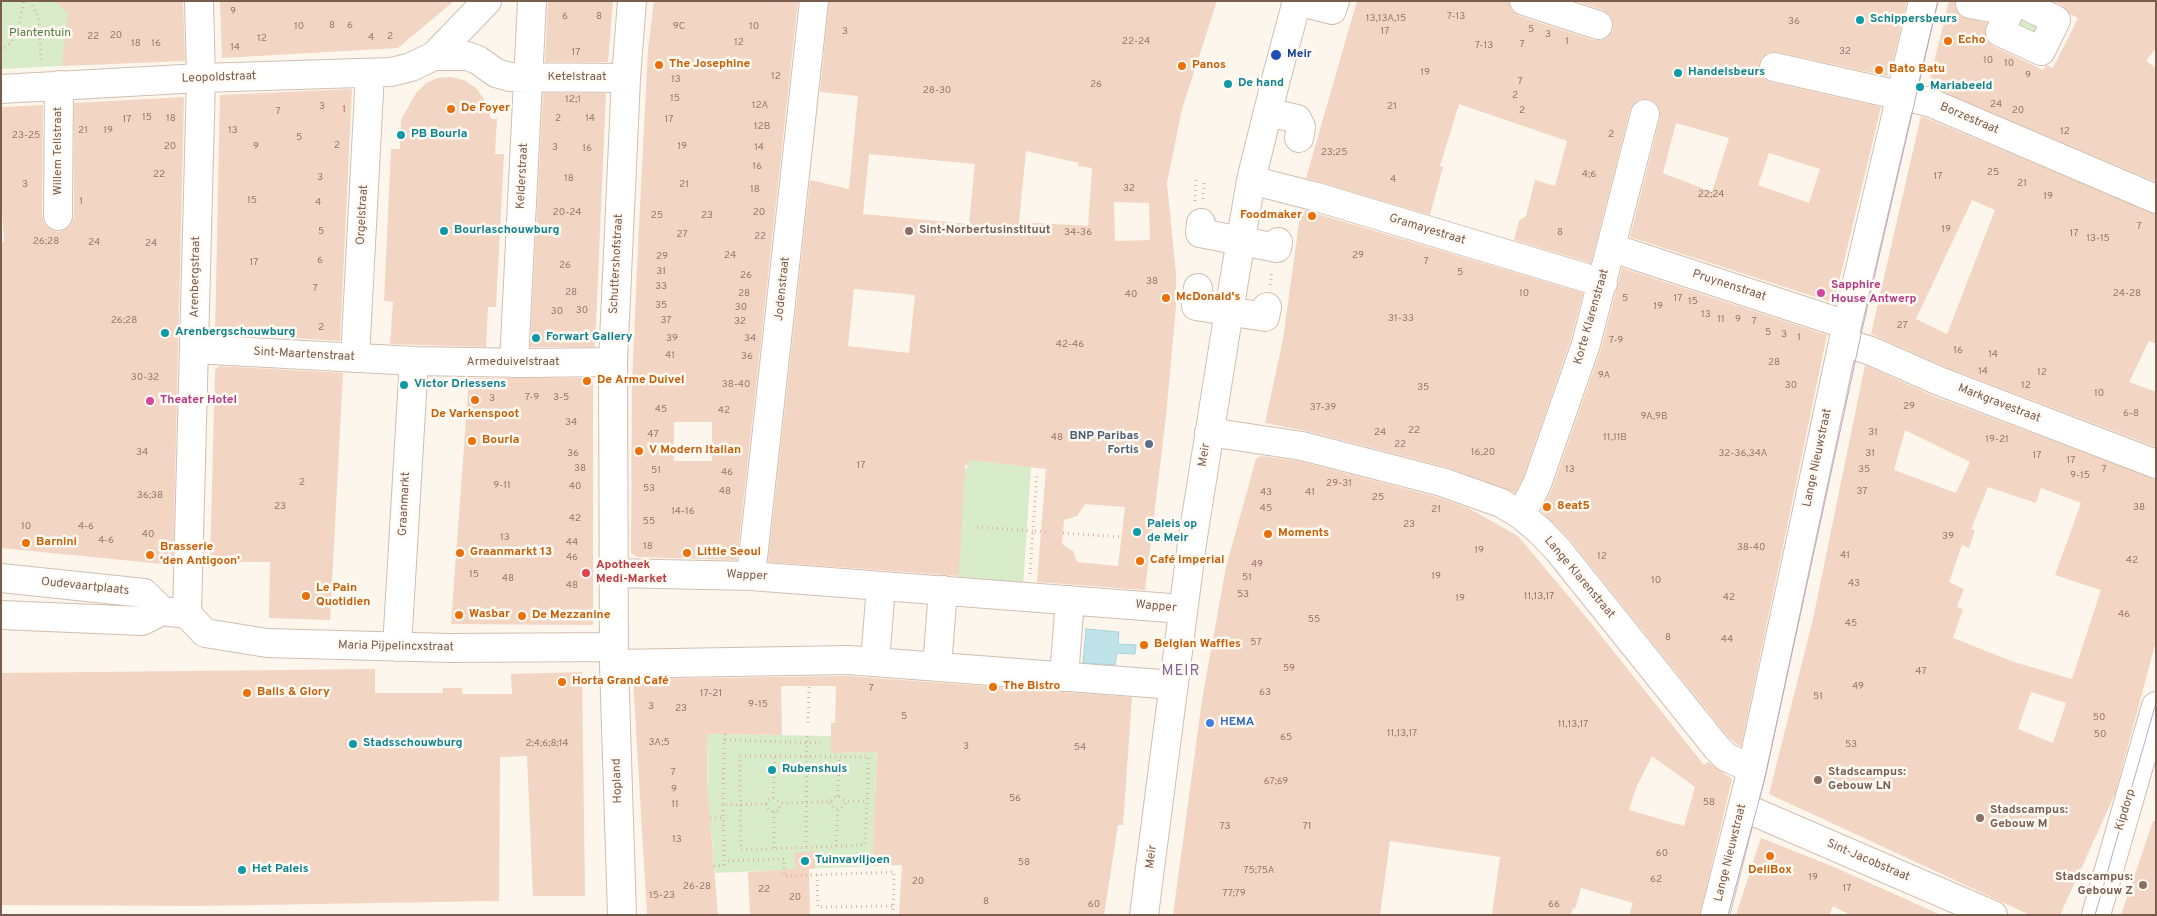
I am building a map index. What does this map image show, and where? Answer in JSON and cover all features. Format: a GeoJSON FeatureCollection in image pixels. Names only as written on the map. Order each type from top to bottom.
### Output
{"type":"FeatureCollection","features":[{"type":"Feature","properties":{"kind":"street","name":"Arenbergstraat"},"geometry":{"type":"LineString","coordinates":[[175,612],[194,349],[201,78],[199,1]]}},
{"type":"Feature","properties":{"kind":"street"},"geometry":{"type":"LineString","coordinates":[[434,56],[487,1]]}},
{"type":"Feature","properties":{"kind":"street","name":"Kelderstraat"},"geometry":{"type":"LineString","coordinates":[[514,363],[532,1]]}},
{"type":"Feature","properties":{"kind":"street","name":"Schuttershofstraat"},"geometry":{"type":"LineString","coordinates":[[614,656],[613,362],[626,78],[632,1]]}},
{"type":"Feature","properties":{"kind":"street","name":"Jodenstraat"},"geometry":{"type":"LineString","coordinates":[[751,576],[814,1]]}},
{"type":"Feature","properties":{"kind":"street"},"geometry":{"type":"LineString","coordinates":[[1297,1],[1332,10],[1335,1]]}},
{"type":"Feature","properties":{"kind":"street","name":"Meir"},"geometry":{"type":"LineString","coordinates":[[1144,915],[1183,609],[1229,311],[1251,180],[1297,1]]}},
{"type":"Feature","properties":{"kind":"street"},"geometry":{"type":"LineString","coordinates":[[1524,1],[1598,25]]}},
{"type":"Feature","properties":{"kind":"street","name":"Lange Nieuwstraat"},"geometry":{"type":"LineString","coordinates":[[1715,915],[1752,769],[1845,333],[1923,1]]}},
{"type":"Feature","properties":{"kind":"street"},"geometry":{"type":"LineString","coordinates":[[1970,4],[2013,5]]}},
{"type":"Feature","properties":{"kind":"street","name":"Leopoldstraat"},"geometry":{"type":"LineString","coordinates":[[1,88],[201,78],[391,72],[411,67],[434,56]]}},
{"type":"Feature","properties":{"kind":"street","name":"Ketelstraat"},"geometry":{"type":"LineString","coordinates":[[434,56],[467,56],[478,60],[496,73],[510,77],[626,78]]}},
{"type":"Feature","properties":{"kind":"street","name":"Borzestraat"},"geometry":{"type":"LineString","coordinates":[[1774,67],[1929,102],[2156,199]]}},
{"type":"Feature","properties":{"kind":"street","name":"Orgelstraat"},"geometry":{"type":"LineString","coordinates":[[356,358],[370,73]]}},
{"type":"Feature","properties":{"kind":"street","name":"Willem Tellstraat"},"geometry":{"type":"LineString","coordinates":[[50,86],[58,216]]}},
{"type":"Feature","properties":{"kind":"street"},"geometry":{"type":"LineString","coordinates":[[1268,112],[1297,119],[1301,127],[1299,138]]}},
{"type":"Feature","properties":{"kind":"street","name":"Korte Klarenstraat"},"geometry":{"type":"LineString","coordinates":[[1521,515],[1537,484],[1586,344],[1645,114]]}},
{"type":"Feature","properties":{"kind":"street","name":"Gramayestraat"},"geometry":{"type":"LineString","coordinates":[[1251,180],[1317,197],[1603,282]]}},
{"type":"Feature","properties":{"kind":"street"},"geometry":{"type":"LineString","coordinates":[[1197,213],[1200,233],[1277,248],[1278,242]]}},
{"type":"Feature","properties":{"kind":"street","name":"Pruynenstraat"},"geometry":{"type":"LineString","coordinates":[[1612,248],[1845,333]]}},
{"type":"Feature","properties":{"kind":"street"},"geometry":{"type":"LineString","coordinates":[[1198,288],[1196,306],[1265,317],[1267,307]]}},
{"type":"Feature","properties":{"kind":"street","name":"Markgravestraat"},"geometry":{"type":"LineString","coordinates":[[1845,333],[1871,351],[1939,381],[2156,464]]}},
{"type":"Feature","properties":{"kind":"street","name":"Sint-Maartenstraat"},"geometry":{"type":"LineString","coordinates":[[194,349],[414,361]]}},
{"type":"Feature","properties":{"kind":"street","name":"Armeduivelstraat"},"geometry":{"type":"LineString","coordinates":[[414,361],[613,362]]}},
{"type":"Feature","properties":{"kind":"street","name":"Graanmarkt"},"geometry":{"type":"LineString","coordinates":[[397,647],[414,361]]}},
{"type":"Feature","properties":{"kind":"street","name":"Lange Klarenstraat"},"geometry":{"type":"LineString","coordinates":[[1209,432],[1302,446],[1474,492],[1501,503],[1521,515],[1559,551],[1717,748],[1726,757],[1752,769]]}},
{"type":"Feature","properties":{"kind":"street","name":"Wapper"},"geometry":{"type":"LineString","coordinates":[[613,573],[751,576],[1183,609]]}},
{"type":"Feature","properties":{"kind":"street","name":"Oudevaartplaats"},"geometry":{"type":"LineString","coordinates":[[1,578],[144,593],[175,612]]}},
{"type":"Feature","properties":{"kind":"street"},"geometry":{"type":"LineString","coordinates":[[875,662],[881,586]]}},
{"type":"Feature","properties":{"kind":"street"},"geometry":{"type":"LineString","coordinates":[[937,667],[943,590]]}},
{"type":"Feature","properties":{"kind":"street"},"geometry":{"type":"LineString","coordinates":[[1064,676],[1070,600]]}},
{"type":"Feature","properties":{"kind":"street"},"geometry":{"type":"LineString","coordinates":[[1,616],[142,621],[175,612]]}},
{"type":"Feature","properties":{"kind":"street","name":"Maria Pijpelincxstraat"},"geometry":{"type":"LineString","coordinates":[[175,612],[205,633],[267,643],[614,656]]}},
{"type":"Feature","properties":{"kind":"street"},"geometry":{"type":"LineString","coordinates":[[614,656],[848,660],[1174,685]]}},
{"type":"Feature","properties":{"kind":"street","name":"Hopland"},"geometry":{"type":"LineString","coordinates":[[614,656],[622,915]]}},
{"type":"Feature","properties":{"kind":"street","name":"Kipdorp"},"geometry":{"type":"LineString","coordinates":[[2096,915],[2156,706]]}},
{"type":"Feature","properties":{"kind":"street","name":"Sint-Jacobstraat"},"geometry":{"type":"LineString","coordinates":[[1743,807],[1992,915]]}},
{"type":"Feature","properties":{"kind":"path"},"geometry":{"type":"LineString","coordinates":[[1,51],[10,44],[17,32],[24,1]]}},
{"type":"Feature","properties":{"kind":"path"},"geometry":{"type":"LineString","coordinates":[[30,1],[39,18],[50,86]]}},
{"type":"Feature","properties":{"kind":"path"},"geometry":{"type":"LineString","coordinates":[[1196,180],[1197,213]]}},
{"type":"Feature","properties":{"kind":"path"},"geometry":{"type":"LineString","coordinates":[[1028,597],[1037,473]]}},
{"type":"Feature","properties":{"kind":"path"},"geometry":{"type":"LineString","coordinates":[[977,527],[1046,532]]}},
{"type":"Feature","properties":{"kind":"path"},"geometry":{"type":"LineString","coordinates":[[1063,533],[1122,537]]}},
{"type":"Feature","properties":{"kind":"path"},"geometry":{"type":"LineString","coordinates":[[808,723],[809,686]]}},
{"type":"Feature","properties":{"kind":"path"},"geometry":{"type":"LineString","coordinates":[[714,866],[724,865],[725,734]]}},
{"type":"Feature","properties":{"kind":"path"},"geometry":{"type":"LineString","coordinates":[[806,847],[807,735]]}},
{"type":"Feature","properties":{"kind":"path"},"geometry":{"type":"LineString","coordinates":[[724,740],[821,743]]}},
{"type":"Feature","properties":{"kind":"path"},"geometry":{"type":"LineString","coordinates":[[740,756],[807,756],[869,757],[865,845],[741,850],[740,756]]}},
{"type":"Feature","properties":{"kind":"path"},"geometry":{"type":"LineString","coordinates":[[774,798],[775,756]]}},
{"type":"Feature","properties":{"kind":"path"},"geometry":{"type":"LineString","coordinates":[[838,796],[839,757]]}},
{"type":"Feature","properties":{"kind":"path"},"geometry":{"type":"LineString","coordinates":[[774,798],[782,803],[830,802],[838,796]]}},
{"type":"Feature","properties":{"kind":"path"},"geometry":{"type":"LineString","coordinates":[[838,796],[847,801],[867,801]]}},
{"type":"Feature","properties":{"kind":"path"},"geometry":{"type":"LineString","coordinates":[[724,805],[766,804],[774,798]]}},
{"type":"Feature","properties":{"kind":"path"},"geometry":{"type":"LineString","coordinates":[[838,809],[847,801]]}},
{"type":"Feature","properties":{"kind":"path"},"geometry":{"type":"LineString","coordinates":[[830,802],[834,808],[838,809]]}},
{"type":"Feature","properties":{"kind":"path"},"geometry":{"type":"LineString","coordinates":[[774,812],[778,811],[782,803]]}},
{"type":"Feature","properties":{"kind":"path"},"geometry":{"type":"LineString","coordinates":[[766,804],[774,812],[774,849]]}},
{"type":"Feature","properties":{"kind":"path"},"geometry":{"type":"LineString","coordinates":[[836,846],[838,809]]}},
{"type":"Feature","properties":{"kind":"path"},"geometry":{"type":"LineString","coordinates":[[710,818],[724,818]]}},
{"type":"Feature","properties":{"kind":"path"},"geometry":{"type":"LineString","coordinates":[[724,861],[784,859],[784,876],[894,872],[893,915]]}},
{"type":"Feature","properties":{"kind":"path"},"geometry":{"type":"LineString","coordinates":[[817,875],[818,907],[893,906]]}},
{"type":"Feature","properties":{"kind":"green space","name":"Plantentuin"},"geometry":{"type":"Polygon","coordinates":[[[1,1],[87,1],[78,65],[1,69],[1,1]]]}},
{"type":"Feature","properties":{"kind":"green space"},"geometry":{"type":"Polygon","coordinates":[[[2020,13],[2046,25],[2038,40],[2012,28],[2020,13]]]}},
{"type":"Feature","properties":{"kind":"green space"},"geometry":{"type":"Polygon","coordinates":[[[970,460],[1031,467],[1023,585],[958,580],[964,470],[969,466],[970,460]]]}},
{"type":"Feature","properties":{"kind":"green space"},"geometry":{"type":"Polygon","coordinates":[[[707,734],[831,736],[831,753],[867,752],[877,748],[872,866],[715,873],[708,796],[707,734]]]}},
{"type":"Feature","properties":{"kind":"water"},"geometry":{"type":"Polygon","coordinates":[[[1086,629],[1119,632],[1118,644],[1136,645],[1135,654],[1117,653],[1115,665],[1083,663],[1086,629]]]}},
{"type":"Feature","properties":{"kind":"building"},"geometry":{"type":"Polygon","coordinates":[[[55,1],[183,1],[185,61],[62,66],[68,13],[55,1]]]}},
{"type":"Feature","properties":{"kind":"building"},"geometry":{"type":"Polygon","coordinates":[[[220,1],[454,1],[398,48],[222,58],[220,1]]]}},
{"type":"Feature","properties":{"kind":"building"},"geometry":{"type":"Polygon","coordinates":[[[548,1],[613,1],[608,62],[545,62],[548,1]]]}},
{"type":"Feature","properties":{"kind":"building"},"geometry":{"type":"Polygon","coordinates":[[[654,1],[798,1],[737,560],[637,557],[631,553],[632,386],[648,49],[654,1]],[[674,422],[674,461],[712,461],[712,422],[674,422]]]}},
{"type":"Feature","properties":{"kind":"building"},"geometry":{"type":"Polygon","coordinates":[[[829,1],[1217,1],[1182,109],[1167,183],[1176,274],[1176,306],[1166,416],[1145,590],[1037,582],[1046,469],[970,460],[969,466],[965,465],[959,576],[768,562],[810,180],[849,189],[858,96],[820,92],[829,1]],[[1026,151],[1019,222],[1088,226],[1092,168],[1078,166],[1079,163],[1026,151]],[[869,154],[863,214],[969,224],[975,164],[869,154]],[[1114,202],[1115,241],[1150,240],[1149,203],[1114,202]],[[854,289],[848,346],[909,353],[915,295],[854,289]],[[1085,504],[1077,516],[1064,520],[1062,544],[1073,551],[1077,562],[1118,566],[1125,507],[1085,504]]]}},
{"type":"Feature","properties":{"kind":"building"},"geometry":{"type":"Polygon","coordinates":[[[1357,1],[1509,1],[1512,11],[1519,16],[1593,40],[1601,40],[1608,37],[1613,30],[1613,22],[1610,15],[1603,10],[1575,1],[1907,1],[1890,74],[1886,76],[1777,52],[1769,52],[1762,57],[1759,63],[1759,72],[1764,79],[1770,82],[1881,107],[1834,303],[1630,237],[1660,118],[1660,110],[1656,103],[1648,99],[1640,99],[1634,103],[1630,110],[1591,263],[1514,240],[1519,221],[1526,216],[1535,180],[1555,186],[1567,141],[1459,104],[1440,166],[1443,167],[1430,215],[1306,178],[1357,1]],[[1676,123],[1663,173],[1712,192],[1729,138],[1676,123]],[[1769,153],[1758,185],[1809,203],[1820,169],[1769,153]]]}},
{"type":"Feature","properties":{"kind":"building"},"geometry":{"type":"Polygon","coordinates":[[[1949,1],[1955,1],[1956,10],[1960,16],[1987,23],[1985,34],[1987,41],[1993,46],[2043,70],[2046,65],[2053,68],[2078,18],[2053,1],[2156,1],[2156,48],[2146,61],[2156,68],[2156,182],[1928,86],[1949,1]]]}},
{"type":"Feature","properties":{"kind":"building","name":"Bourlaschouwburg"},"geometry":{"type":"Polygon","coordinates":[[[451,77],[464,80],[476,88],[487,103],[491,119],[497,119],[495,154],[504,154],[496,307],[488,307],[486,347],[390,344],[393,302],[384,301],[391,149],[400,149],[401,120],[416,93],[426,83],[438,78],[451,77]]]}},
{"type":"Feature","properties":{"kind":"building"},"geometry":{"type":"Polygon","coordinates":[[[352,89],[340,341],[215,333],[220,95],[352,89]]]}},
{"type":"Feature","properties":{"kind":"building"},"geometry":{"type":"Polygon","coordinates":[[[543,93],[606,93],[595,347],[530,347],[543,93]]]}},
{"type":"Feature","properties":{"kind":"building"},"geometry":{"type":"Polygon","coordinates":[[[184,97],[173,565],[1,548],[1,242],[4,242],[1,194],[1,107],[43,105],[42,216],[44,223],[50,229],[58,232],[66,229],[71,224],[74,216],[74,103],[184,97]]]}},
{"type":"Feature","properties":{"kind":"building"},"geometry":{"type":"Polygon","coordinates":[[[1921,116],[2156,214],[2156,344],[2149,341],[2129,382],[2156,392],[2156,447],[1945,367],[1871,334],[1921,116]],[[1972,200],[1916,319],[1947,334],[1995,210],[1972,200]]]}},
{"type":"Feature","properties":{"kind":"building"},"geometry":{"type":"Polygon","coordinates":[[[1301,209],[1583,293],[1571,339],[1523,478],[1515,493],[1446,467],[1306,431],[1265,423],[1283,339],[1301,209]]]}},
{"type":"Feature","properties":{"kind":"building"},"geometry":{"type":"Polygon","coordinates":[[[1622,268],[1827,335],[1741,747],[1729,738],[1571,541],[1541,511],[1552,489],[1601,349],[1622,268]]]}},
{"type":"Feature","properties":{"kind":"building"},"geometry":{"type":"Polygon","coordinates":[[[1865,365],[1933,396],[2156,479],[2156,641],[2115,794],[2060,915],[2030,915],[1769,794],[1813,619],[1865,365]],[[1905,430],[1894,470],[1956,493],[1970,462],[1905,430]],[[1988,487],[1971,529],[1975,530],[1969,548],[1962,545],[1949,582],[1964,589],[1957,607],[1963,609],[1953,638],[2014,662],[2072,679],[2101,590],[2055,575],[2081,503],[2041,488],[2036,503],[1988,487]],[[2031,692],[2018,729],[2053,743],[2066,703],[2031,692]]]}},
{"type":"Feature","properties":{"kind":"building"},"geometry":{"type":"Polygon","coordinates":[[[219,366],[343,373],[330,620],[269,618],[270,562],[210,562],[215,370],[219,366]]]}},
{"type":"Feature","properties":{"kind":"building"},"geometry":{"type":"Polygon","coordinates":[[[469,378],[593,378],[593,625],[451,624],[469,378]]]}},
{"type":"Feature","properties":{"kind":"building"},"geometry":{"type":"Polygon","coordinates":[[[1261,456],[1299,461],[1437,497],[1468,508],[1518,536],[1591,623],[1704,765],[1708,762],[1732,779],[1700,915],[1629,915],[1633,903],[1581,888],[1575,909],[1573,908],[1571,915],[1492,915],[1500,857],[1390,841],[1380,915],[1173,915],[1202,700],[1226,567],[1256,459],[1261,456]],[[1652,756],[1636,788],[1629,810],[1684,826],[1695,787],[1652,756]]]}},
{"type":"Feature","properties":{"kind":"building"},"geometry":{"type":"Polygon","coordinates":[[[375,669],[375,693],[443,693],[443,688],[462,688],[462,694],[512,694],[511,674],[582,672],[585,896],[533,896],[527,756],[500,757],[499,901],[196,906],[1,905],[1,673],[375,669]]]}},
{"type":"Feature","properties":{"kind":"building"},"geometry":{"type":"Polygon","coordinates":[[[848,676],[1132,697],[1123,825],[1118,825],[1104,915],[899,915],[902,865],[872,866],[877,752],[831,753],[831,723],[835,723],[836,686],[781,686],[782,735],[707,734],[707,781],[718,915],[647,915],[633,679],[848,676]]]}},
{"type":"Feature","properties":{"kind":"building","name":"Stadscampus: Gebouw Z"},"geometry":{"type":"Polygon","coordinates":[[[2153,821],[2156,821],[2156,915],[2121,915],[2153,821]]]}},
{"type":"Feature","properties":{"kind":"building"},"geometry":{"type":"Polygon","coordinates":[[[1761,838],[1834,867],[1941,915],[1850,915],[1833,906],[1829,915],[1736,915],[1761,838]]]}},
{"type":"Feature","properties":{"kind":"building"},"geometry":{"type":"Polygon","coordinates":[[[815,851],[815,868],[809,869],[810,915],[750,915],[748,872],[795,869],[794,853],[815,851]]]}},
{"type":"Feature","properties":{"kind":"tram line"},"geometry":{"type":"LineString","coordinates":[[1728,915],[1764,782],[1862,330],[1938,1]]}},
{"type":"Feature","properties":{"kind":"tram line"},"geometry":{"type":"LineString","coordinates":[[2095,915],[2156,703]]}},
{"type":"Feature","properties":{"kind":"place","name":"Schippersbeurs"},"geometry":{"type":"Point","coordinates":[1860,20]}},
{"type":"Feature","properties":{"kind":"place","name":"Echo"},"geometry":{"type":"Point","coordinates":[1948,41]}},
{"type":"Feature","properties":{"kind":"place","name":"Meir"},"geometry":{"type":"Point","coordinates":[1276,55]}},
{"type":"Feature","properties":{"kind":"place","name":"The Josephine"},"geometry":{"type":"Point","coordinates":[659,65]}},
{"type":"Feature","properties":{"kind":"place","name":"Panos"},"geometry":{"type":"Point","coordinates":[1182,66]}},
{"type":"Feature","properties":{"kind":"place","name":"Bato Batu"},"geometry":{"type":"Point","coordinates":[1879,70]}},
{"type":"Feature","properties":{"kind":"place","name":"Handelsbeurs"},"geometry":{"type":"Point","coordinates":[1678,73]}},
{"type":"Feature","properties":{"kind":"place","name":"De hand"},"geometry":{"type":"Point","coordinates":[1228,84]}},
{"type":"Feature","properties":{"kind":"place","name":"Mariabeeld"},"geometry":{"type":"Point","coordinates":[1920,87]}},
{"type":"Feature","properties":{"kind":"place","name":"De Foyer"},"geometry":{"type":"Point","coordinates":[451,109]}},
{"type":"Feature","properties":{"kind":"place","name":"PB Bourla"},"geometry":{"type":"Point","coordinates":[401,135]}},
{"type":"Feature","properties":{"kind":"place","name":"Foodmaker"},"geometry":{"type":"Point","coordinates":[1312,216]}},
{"type":"Feature","properties":{"kind":"place","name":"Bourlaschouwburg"},"geometry":{"type":"Point","coordinates":[444,231]}},
{"type":"Feature","properties":{"kind":"place","name":"Sint-Norbertusinstituut"},"geometry":{"type":"Point","coordinates":[909,231]}},
{"type":"Feature","properties":{"kind":"place","name":"Sapphire House Antwerp"},"geometry":{"type":"Point","coordinates":[1821,293]}},
{"type":"Feature","properties":{"kind":"place","name":"McDonald's"},"geometry":{"type":"Point","coordinates":[1166,298]}},
{"type":"Feature","properties":{"kind":"place","name":"Arenbergschouwburg"},"geometry":{"type":"Point","coordinates":[165,333]}},
{"type":"Feature","properties":{"kind":"place","name":"Forwart Gallery"},"geometry":{"type":"Point","coordinates":[536,338]}},
{"type":"Feature","properties":{"kind":"place","name":"De Arme Duivel"},"geometry":{"type":"Point","coordinates":[587,381]}},
{"type":"Feature","properties":{"kind":"place","name":"Victor Driessens"},"geometry":{"type":"Point","coordinates":[404,385]}},
{"type":"Feature","properties":{"kind":"place","name":"De Varkenspoot"},"geometry":{"type":"Point","coordinates":[475,400]}},
{"type":"Feature","properties":{"kind":"place","name":"Theater Hotel"},"geometry":{"type":"Point","coordinates":[150,401]}},
{"type":"Feature","properties":{"kind":"place","name":"Bourla"},"geometry":{"type":"Point","coordinates":[472,441]}},
{"type":"Feature","properties":{"kind":"place","name":"BNP Paribas Fortis"},"geometry":{"type":"Point","coordinates":[1149,444]}},
{"type":"Feature","properties":{"kind":"place","name":"V Modern Italian"},"geometry":{"type":"Point","coordinates":[639,451]}},
{"type":"Feature","properties":{"kind":"place","name":"8eat5"},"geometry":{"type":"Point","coordinates":[1547,507]}},
{"type":"Feature","properties":{"kind":"place","name":"Paleis op de Meir"},"geometry":{"type":"Point","coordinates":[1137,532]}},
{"type":"Feature","properties":{"kind":"place","name":"Moments"},"geometry":{"type":"Point","coordinates":[1268,534]}},
{"type":"Feature","properties":{"kind":"place","name":"Barnini"},"geometry":{"type":"Point","coordinates":[26,543]}},
{"type":"Feature","properties":{"kind":"place","name":"Graanmarkt 13"},"geometry":{"type":"Point","coordinates":[460,553]}},
{"type":"Feature","properties":{"kind":"place","name":"Little Seoul"},"geometry":{"type":"Point","coordinates":[687,553]}},
{"type":"Feature","properties":{"kind":"place","name":"Brasserie ‘den Antigoon’"},"geometry":{"type":"Point","coordinates":[150,555]}},
{"type":"Feature","properties":{"kind":"place","name":"Café Imperial"},"geometry":{"type":"Point","coordinates":[1140,561]}},
{"type":"Feature","properties":{"kind":"place","name":"Apotheek Medi-Market"},"geometry":{"type":"Point","coordinates":[586,573]}},
{"type":"Feature","properties":{"kind":"place","name":"Le Pain Quotidien"},"geometry":{"type":"Point","coordinates":[306,596]}},
{"type":"Feature","properties":{"kind":"place","name":"Wasbar"},"geometry":{"type":"Point","coordinates":[459,615]}},
{"type":"Feature","properties":{"kind":"place","name":"De Mezzanine"},"geometry":{"type":"Point","coordinates":[522,616]}},
{"type":"Feature","properties":{"kind":"place","name":"Belgian Waffles"},"geometry":{"type":"Point","coordinates":[1144,645]}},
{"type":"Feature","properties":{"kind":"place","name":"Horta Grand Café"},"geometry":{"type":"Point","coordinates":[562,682]}},
{"type":"Feature","properties":{"kind":"place","name":"The Bistro"},"geometry":{"type":"Point","coordinates":[993,687]}},
{"type":"Feature","properties":{"kind":"place","name":"Balls & Glory"},"geometry":{"type":"Point","coordinates":[247,693]}},
{"type":"Feature","properties":{"kind":"place","name":"HEMA"},"geometry":{"type":"Point","coordinates":[1210,723]}},
{"type":"Feature","properties":{"kind":"place","name":"Stadsschouwburg"},"geometry":{"type":"Point","coordinates":[353,744]}},
{"type":"Feature","properties":{"kind":"place","name":"Rubenshuis"},"geometry":{"type":"Point","coordinates":[772,770]}},
{"type":"Feature","properties":{"kind":"place","name":"Stadscampus: Gebouw LN"},"geometry":{"type":"Point","coordinates":[1818,780]}},
{"type":"Feature","properties":{"kind":"place","name":"Stadscampus: Gebouw M"},"geometry":{"type":"Point","coordinates":[1980,818]}},
{"type":"Feature","properties":{"kind":"place","name":"DeliBox"},"geometry":{"type":"Point","coordinates":[1770,856]}},
{"type":"Feature","properties":{"kind":"place","name":"Tuinvaviljoen"},"geometry":{"type":"Point","coordinates":[805,861]}},
{"type":"Feature","properties":{"kind":"place","name":"Het Paleis"},"geometry":{"type":"Point","coordinates":[242,870]}},
{"type":"Feature","properties":{"kind":"place","name":"Stadscampus: Gebouw Z"},"geometry":{"type":"Point","coordinates":[2143,885]}},
{"type":"Feature","properties":{"kind":"district","name":"MEIR"},"geometry":{"type":"Point","coordinates":[1181,672]}}]}
